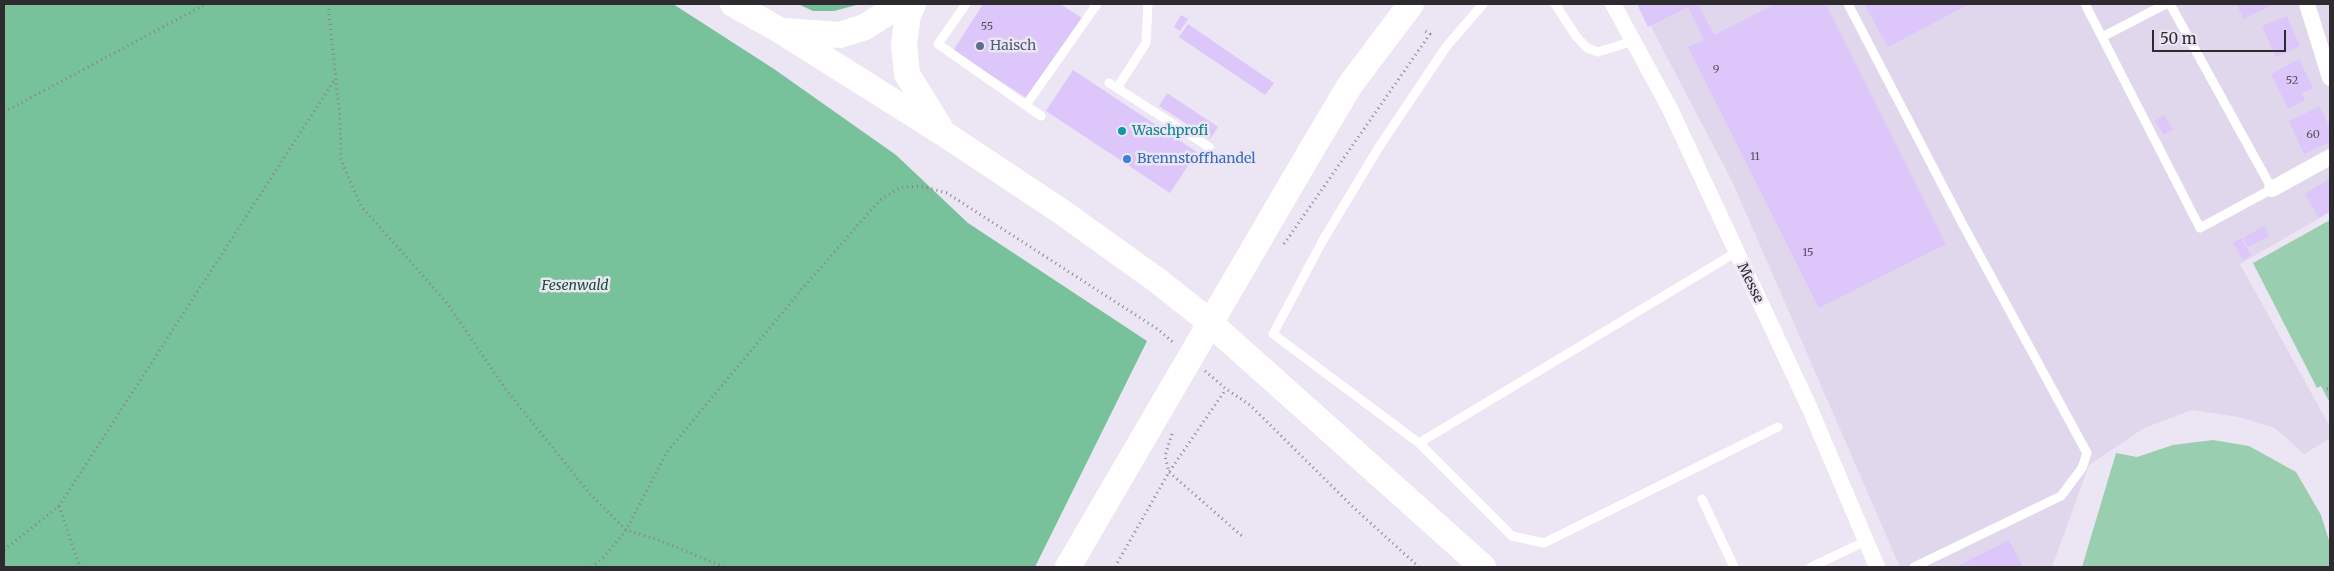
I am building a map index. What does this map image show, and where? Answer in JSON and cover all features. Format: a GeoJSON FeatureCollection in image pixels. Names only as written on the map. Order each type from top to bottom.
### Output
{"type":"FeatureCollection","features":[{"type":"Feature","properties":{"kind":"main road"},"geometry":{"type":"LineString","coordinates":[[732,4],[781,31],[943,133],[1062,212],[1158,281],[1201,315],[1483,567]]}},
{"type":"Feature","properties":{"kind":"main road"},"geometry":{"type":"LineString","coordinates":[[781,31],[840,35],[865,27],[885,14],[893,4]]}},
{"type":"Feature","properties":{"kind":"main road"},"geometry":{"type":"LineString","coordinates":[[913,4],[908,15],[904,44],[907,74],[943,133]]}},
{"type":"Feature","properties":{"kind":"main road"},"geometry":{"type":"LineString","coordinates":[[1068,567],[1172,385],[1350,85],[1411,4]]}},
{"type":"Feature","properties":{"kind":"street","name":"Messe"},"geometry":{"type":"LineString","coordinates":[[1613,4],[1670,109],[1810,409],[1877,567]]}},
{"type":"Feature","properties":{"kind":"street"},"geometry":{"type":"LineString","coordinates":[[2307,4],[2327,57],[2330,78]]}},
{"type":"Feature","properties":{"kind":"street"},"geometry":{"type":"LineString","coordinates":[[2272,189],[2330,157]]}},
{"type":"Feature","properties":{"kind":"lane"},"geometry":{"type":"LineString","coordinates":[[966,4],[938,44],[1041,116]]}},
{"type":"Feature","properties":{"kind":"lane"},"geometry":{"type":"LineString","coordinates":[[1026,106],[1097,4]]}},
{"type":"Feature","properties":{"kind":"lane"},"geometry":{"type":"LineString","coordinates":[[1117,88],[1146,43],[1148,4]]}},
{"type":"Feature","properties":{"kind":"lane"},"geometry":{"type":"LineString","coordinates":[[1483,4],[1446,47],[1379,147],[1323,240],[1273,334],[1419,443],[1512,536],[1544,543],[1778,427]]}},
{"type":"Feature","properties":{"kind":"lane"},"geometry":{"type":"LineString","coordinates":[[1555,4],[1576,36],[1587,48],[1598,52],[1633,41]]}},
{"type":"Feature","properties":{"kind":"lane"},"geometry":{"type":"LineString","coordinates":[[1848,4],[1962,224],[2087,453],[2082,468],[2061,496],[1914,567]]}},
{"type":"Feature","properties":{"kind":"lane"},"geometry":{"type":"LineString","coordinates":[[2086,4],[2200,228],[2272,189],[2170,4]]}},
{"type":"Feature","properties":{"kind":"lane"},"geometry":{"type":"LineString","coordinates":[[2102,36],[2166,4]]}},
{"type":"Feature","properties":{"kind":"lane"},"geometry":{"type":"LineString","coordinates":[[1109,83],[1209,147]]}},
{"type":"Feature","properties":{"kind":"lane"},"geometry":{"type":"LineString","coordinates":[[1419,443],[1736,253]]}},
{"type":"Feature","properties":{"kind":"lane"},"geometry":{"type":"LineString","coordinates":[[1702,500],[1734,567]]}},
{"type":"Feature","properties":{"kind":"lane"},"geometry":{"type":"LineString","coordinates":[[1812,567],[1866,541]]}},
{"type":"Feature","properties":{"kind":"path"},"geometry":{"type":"LineString","coordinates":[[4,112],[206,4]]}},
{"type":"Feature","properties":{"kind":"path"},"geometry":{"type":"LineString","coordinates":[[328,4],[342,160],[361,206],[447,303],[507,391],[573,474],[626,530],[656,539],[724,567]]}},
{"type":"Feature","properties":{"kind":"path"},"geometry":{"type":"LineString","coordinates":[[1281,247],[1430,34],[1423,30]]}},
{"type":"Feature","properties":{"kind":"path"},"geometry":{"type":"LineString","coordinates":[[4,550],[59,506],[336,78]]}},
{"type":"Feature","properties":{"kind":"path"},"geometry":{"type":"LineString","coordinates":[[591,567],[603,558],[626,530],[667,452],[802,289],[880,200],[901,187],[922,186],[947,193],[1159,330],[1181,350]]}},
{"type":"Feature","properties":{"kind":"path"},"geometry":{"type":"LineString","coordinates":[[1203,370],[1226,389],[1250,404],[1354,508],[1419,567]]}},
{"type":"Feature","properties":{"kind":"path"},"geometry":{"type":"LineString","coordinates":[[1115,567],[1169,472],[1226,389]]}},
{"type":"Feature","properties":{"kind":"path"},"geometry":{"type":"LineString","coordinates":[[1174,429],[1165,456],[1169,472],[1243,537]]}},
{"type":"Feature","properties":{"kind":"path"},"geometry":{"type":"LineString","coordinates":[[59,506],[80,567]]}},
{"type":"Feature","properties":{"kind":"shaded area"},"geometry":{"type":"Polygon","coordinates":[[[1639,4],[2330,4],[2330,212],[2240,264],[2330,427],[2330,438],[2304,454],[2275,428],[2239,417],[2192,410],[2144,428],[2089,465],[2052,567],[1900,567],[1732,181],[1639,4]]]}},
{"type":"Feature","properties":{"kind":"green space","name":"Fesenwald"},"geometry":{"type":"Polygon","coordinates":[[[4,4],[673,4],[774,69],[896,155],[968,223],[1147,341],[1035,567],[4,567],[4,4]]]}},
{"type":"Feature","properties":{"kind":"green space"},"geometry":{"type":"Polygon","coordinates":[[[798,4],[860,4],[834,11],[813,11],[798,4]]]}},
{"type":"Feature","properties":{"kind":"green space"},"geometry":{"type":"Polygon","coordinates":[[[2330,220],[2330,403],[2321,386],[2317,388],[2253,263],[2330,220]]]}},
{"type":"Feature","properties":{"kind":"green space"},"geometry":{"type":"Polygon","coordinates":[[[2213,440],[2249,446],[2296,472],[2321,515],[2330,544],[2330,567],[2082,567],[2116,453],[2137,457],[2173,445],[2213,440]]]}},
{"type":"Feature","properties":{"kind":"building"},"geometry":{"type":"Polygon","coordinates":[[[983,4],[1060,4],[1082,18],[1030,100],[953,51],[983,4]]]}},
{"type":"Feature","properties":{"kind":"building"},"geometry":{"type":"Polygon","coordinates":[[[1637,4],[1698,4],[1714,35],[1775,4],[1826,4],[1946,244],[1819,308],[1688,47],[1704,40],[1688,7],[1648,27],[1637,4]]]}},
{"type":"Feature","properties":{"kind":"building"},"geometry":{"type":"Polygon","coordinates":[[[1864,4],[1969,4],[1888,47],[1864,4]]]}},
{"type":"Feature","properties":{"kind":"building"},"geometry":{"type":"Polygon","coordinates":[[[2237,4],[2272,4],[2243,19],[2237,4]]]}},
{"type":"Feature","properties":{"kind":"building"},"geometry":{"type":"Polygon","coordinates":[[[1181,15],[1188,19],[1180,31],[1174,27],[1181,15]]]}},
{"type":"Feature","properties":{"kind":"building"},"geometry":{"type":"Polygon","coordinates":[[[2287,16],[2300,46],[2276,57],[2262,26],[2287,16]]]}},
{"type":"Feature","properties":{"kind":"building"},"geometry":{"type":"Polygon","coordinates":[[[1188,24],[1274,83],[1265,95],[1179,37],[1188,24]]]}},
{"type":"Feature","properties":{"kind":"building"},"geometry":{"type":"Polygon","coordinates":[[[2299,59],[2313,88],[2302,93],[2305,100],[2288,109],[2271,74],[2299,59]]]}},
{"type":"Feature","properties":{"kind":"building","name":"Waschprofi"},"geometry":{"type":"Polygon","coordinates":[[[1073,70],[1197,152],[1170,193],[1046,111],[1073,70]]]}},
{"type":"Feature","properties":{"kind":"building"},"geometry":{"type":"Polygon","coordinates":[[[1167,93],[1218,127],[1210,139],[1159,106],[1167,93]]]}},
{"type":"Feature","properties":{"kind":"building"},"geometry":{"type":"Polygon","coordinates":[[[2320,106],[2330,128],[2330,142],[2304,154],[2289,121],[2320,106]]]}},
{"type":"Feature","properties":{"kind":"building"},"geometry":{"type":"Polygon","coordinates":[[[2164,115],[2173,129],[2164,135],[2155,121],[2164,115]]]}},
{"type":"Feature","properties":{"kind":"building"},"geometry":{"type":"Polygon","coordinates":[[[2330,178],[2330,211],[2319,218],[2305,194],[2330,178]]]}},
{"type":"Feature","properties":{"kind":"building"},"geometry":{"type":"Polygon","coordinates":[[[2264,226],[2270,236],[2248,247],[2243,238],[2264,226]]]}},
{"type":"Feature","properties":{"kind":"building"},"geometry":{"type":"Polygon","coordinates":[[[2241,238],[2251,255],[2243,260],[2233,243],[2241,238]]]}},
{"type":"Feature","properties":{"kind":"building"},"geometry":{"type":"Polygon","coordinates":[[[2009,540],[2023,567],[1956,567],[2009,540]]]}},
{"type":"Feature","properties":{"kind":"place","name":"Haisch"},"geometry":{"type":"Point","coordinates":[980,46]}},
{"type":"Feature","properties":{"kind":"place","name":"Waschprofi"},"geometry":{"type":"Point","coordinates":[1122,131]}},
{"type":"Feature","properties":{"kind":"place","name":"Brennstoffhandel"},"geometry":{"type":"Point","coordinates":[1127,159]}}]}
